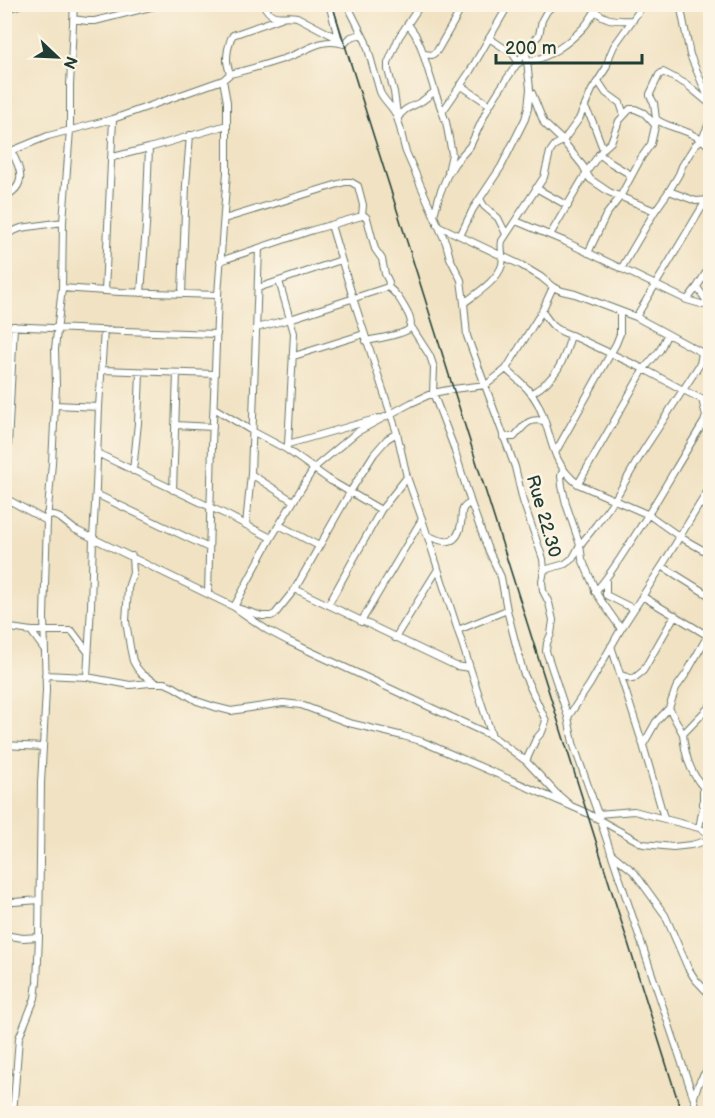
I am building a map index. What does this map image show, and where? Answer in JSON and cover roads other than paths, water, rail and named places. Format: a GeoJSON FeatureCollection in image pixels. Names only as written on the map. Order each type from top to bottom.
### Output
{"type":"FeatureCollection","features":[{"type":"Feature","properties":{"kind":"street"},"geometry":{"type":"LineString","coordinates":[[4,10],[22,4]]}},
{"type":"Feature","properties":{"kind":"street"},"geometry":{"type":"LineString","coordinates":[[13,1113],[19,1038],[35,998],[37,982],[45,675],[46,521],[52,463],[55,349],[62,288],[74,4]]}},
{"type":"Feature","properties":{"kind":"street"},"geometry":{"type":"LineString","coordinates":[[73,18],[95,21],[162,4]]}},
{"type":"Feature","properties":{"kind":"street"},"geometry":{"type":"LineString","coordinates":[[263,4],[268,13],[281,18]]}},
{"type":"Feature","properties":{"kind":"street"},"geometry":{"type":"LineString","coordinates":[[329,4],[339,41]]}},
{"type":"Feature","properties":{"kind":"street","name":"Rue 22.30"},"geometry":{"type":"LineString","coordinates":[[347,4],[369,52],[380,92],[398,118],[406,152],[461,280],[467,336],[515,466],[523,501],[543,559],[543,591],[553,620],[546,651],[568,717],[573,743],[699,1113]]}},
{"type":"Feature","properties":{"kind":"street"},"geometry":{"type":"LineString","coordinates":[[398,118],[387,66],[395,45],[420,4]]}},
{"type":"Feature","properties":{"kind":"street"},"geometry":{"type":"LineString","coordinates":[[424,54],[434,54],[437,51],[464,4]]}},
{"type":"Feature","properties":{"kind":"street"},"geometry":{"type":"LineString","coordinates":[[443,111],[469,74],[509,4]]}},
{"type":"Feature","properties":{"kind":"street"},"geometry":{"type":"LineString","coordinates":[[434,216],[447,176],[470,146],[490,105],[539,35],[544,16],[555,4]]}},
{"type":"Feature","properties":{"kind":"street"},"geometry":{"type":"LineString","coordinates":[[590,4],[599,15],[616,20],[633,20]]}},
{"type":"Feature","properties":{"kind":"street"},"geometry":{"type":"LineString","coordinates":[[527,62],[552,52],[572,38],[583,28],[600,4]]}},
{"type":"Feature","properties":{"kind":"street"},"geometry":{"type":"LineString","coordinates":[[464,303],[492,280],[499,270],[503,259],[500,248],[506,234],[544,177],[550,152],[555,145],[563,141],[585,108],[615,46],[644,4]]}},
{"type":"Feature","properties":{"kind":"street"},"geometry":{"type":"LineString","coordinates":[[680,4],[690,55],[711,103]]}},
{"type":"Feature","properties":{"kind":"street"},"geometry":{"type":"LineString","coordinates":[[230,75],[226,57],[233,35],[281,18],[297,17],[345,44],[351,37],[362,34]]}},
{"type":"Feature","properties":{"kind":"street"},"geometry":{"type":"LineString","coordinates":[[408,24],[424,54],[446,122],[452,154],[447,176]]}},
{"type":"Feature","properties":{"kind":"street"},"geometry":{"type":"LineString","coordinates":[[489,38],[513,54],[519,63]]}},
{"type":"Feature","properties":{"kind":"street"},"geometry":{"type":"LineString","coordinates":[[4,197],[12,193],[20,182],[19,169],[8,153],[48,136],[113,119],[224,80],[230,75],[287,57],[316,44],[339,41]]}},
{"type":"Feature","properties":{"kind":"street"},"geometry":{"type":"LineString","coordinates":[[526,51],[531,89],[543,123],[563,141],[583,166],[590,180],[620,197],[656,211]]}},
{"type":"Feature","properties":{"kind":"street"},"geometry":{"type":"LineString","coordinates":[[588,253],[602,222],[620,197],[640,158],[651,144],[656,122],[654,103],[650,94],[659,75],[663,72],[686,84],[711,103]]}},
{"type":"Feature","properties":{"kind":"street"},"geometry":{"type":"LineString","coordinates":[[208,594],[216,334],[227,172],[227,102],[224,80]]}},
{"type":"Feature","properties":{"kind":"street"},"geometry":{"type":"LineString","coordinates":[[598,81],[606,93],[620,104],[624,115]]}},
{"type":"Feature","properties":{"kind":"street"},"geometry":{"type":"LineString","coordinates":[[460,85],[490,105]]}},
{"type":"Feature","properties":{"kind":"street"},"geometry":{"type":"LineString","coordinates":[[460,236],[473,208],[501,167],[522,127],[531,89]]}},
{"type":"Feature","properties":{"kind":"street"},"geometry":{"type":"LineString","coordinates":[[398,118],[406,108],[435,92]]}},
{"type":"Feature","properties":{"kind":"street"},"geometry":{"type":"LineString","coordinates":[[396,106],[406,108]]}},
{"type":"Feature","properties":{"kind":"street"},"geometry":{"type":"LineString","coordinates":[[585,108],[592,120],[601,151],[611,163],[632,174]]}},
{"type":"Feature","properties":{"kind":"street"},"geometry":{"type":"LineString","coordinates":[[550,236],[586,173],[610,142],[624,115],[630,109],[644,113],[656,122],[702,139],[711,147]]}},
{"type":"Feature","properties":{"kind":"street"},"geometry":{"type":"LineString","coordinates":[[105,291],[113,119]]}},
{"type":"Feature","properties":{"kind":"street"},"geometry":{"type":"LineString","coordinates":[[621,269],[711,121]]}},
{"type":"Feature","properties":{"kind":"street"},"geometry":{"type":"LineString","coordinates":[[112,157],[227,125]]}},
{"type":"Feature","properties":{"kind":"street"},"geometry":{"type":"LineString","coordinates":[[182,294],[190,135]]}},
{"type":"Feature","properties":{"kind":"street"},"geometry":{"type":"LineString","coordinates":[[141,293],[149,148]]}},
{"type":"Feature","properties":{"kind":"street"},"geometry":{"type":"LineString","coordinates":[[224,219],[345,182],[358,186],[363,205],[362,216]]}},
{"type":"Feature","properties":{"kind":"street"},"geometry":{"type":"LineString","coordinates":[[536,188],[568,206]]}},
{"type":"Feature","properties":{"kind":"street"},"geometry":{"type":"LineString","coordinates":[[669,191],[696,201],[709,198]]}},
{"type":"Feature","properties":{"kind":"street"},"geometry":{"type":"LineString","coordinates":[[636,317],[709,198]]}},
{"type":"Feature","properties":{"kind":"street"},"geometry":{"type":"LineString","coordinates":[[480,199],[484,206],[498,218],[506,234]]}},
{"type":"Feature","properties":{"kind":"street"},"geometry":{"type":"LineString","coordinates":[[220,261],[365,216],[376,252],[382,259],[389,282],[388,287]]}},
{"type":"Feature","properties":{"kind":"street"},"geometry":{"type":"LineString","coordinates":[[4,235],[21,228],[63,222]]}},
{"type":"Feature","properties":{"kind":"street"},"geometry":{"type":"LineString","coordinates":[[516,222],[687,300],[710,306]]}},
{"type":"Feature","properties":{"kind":"street"},"geometry":{"type":"LineString","coordinates":[[331,225],[391,415],[407,477],[492,736]]}},
{"type":"Feature","properties":{"kind":"street"},"geometry":{"type":"LineString","coordinates":[[437,225],[502,256],[541,277],[553,287],[636,317],[711,357]]}},
{"type":"Feature","properties":{"kind":"street"},"geometry":{"type":"LineString","coordinates":[[246,525],[251,474],[259,248]]}},
{"type":"Feature","properties":{"kind":"street"},"geometry":{"type":"LineString","coordinates":[[258,288],[341,261]]}},
{"type":"Feature","properties":{"kind":"street"},"geometry":{"type":"LineString","coordinates":[[687,300],[711,266]]}},
{"type":"Feature","properties":{"kind":"street"},"geometry":{"type":"LineString","coordinates":[[279,281],[294,333],[287,446]]}},
{"type":"Feature","properties":{"kind":"street"},"geometry":{"type":"LineString","coordinates":[[256,328],[388,287]]}},
{"type":"Feature","properties":{"kind":"street"},"geometry":{"type":"LineString","coordinates":[[388,287],[401,301],[409,315],[410,325],[430,356],[434,368],[434,393],[487,547],[501,577],[523,672],[546,721],[526,761]]}},
{"type":"Feature","properties":{"kind":"street"},"geometry":{"type":"LineString","coordinates":[[234,607],[271,538],[314,468],[357,432],[434,393],[486,385],[507,369],[542,311],[553,287]]}},
{"type":"Feature","properties":{"kind":"street"},"geometry":{"type":"LineString","coordinates":[[697,287],[710,306]]}},
{"type":"Feature","properties":{"kind":"street"},"geometry":{"type":"LineString","coordinates":[[62,288],[218,295]]}},
{"type":"Feature","properties":{"kind":"street"},"geometry":{"type":"LineString","coordinates":[[542,311],[552,326],[562,332],[645,369],[711,403]]}},
{"type":"Feature","properties":{"kind":"street"},"geometry":{"type":"LineString","coordinates":[[555,453],[611,354],[620,334],[620,311]]}},
{"type":"Feature","properties":{"kind":"street"},"geometry":{"type":"LineString","coordinates":[[294,356],[365,337],[401,332],[408,330],[410,325]]}},
{"type":"Feature","properties":{"kind":"street"},"geometry":{"type":"LineString","coordinates":[[4,326],[216,334]]}},
{"type":"Feature","properties":{"kind":"street"},"geometry":{"type":"LineString","coordinates":[[4,538],[7,409],[14,326]]}},
{"type":"Feature","properties":{"kind":"street"},"geometry":{"type":"LineString","coordinates":[[87,677],[104,330]]}},
{"type":"Feature","properties":{"kind":"street"},"geometry":{"type":"LineString","coordinates":[[578,484],[645,369],[660,350],[667,334]]}},
{"type":"Feature","properties":{"kind":"street"},"geometry":{"type":"LineString","coordinates":[[532,393],[543,387],[557,371],[565,357],[571,335]]}},
{"type":"Feature","properties":{"kind":"street"},"geometry":{"type":"LineString","coordinates":[[544,570],[565,564],[573,558],[580,545],[615,499],[643,451],[700,364],[702,353]]}},
{"type":"Feature","properties":{"kind":"street"},"geometry":{"type":"LineString","coordinates":[[507,369],[532,393],[540,406],[558,462],[570,478],[578,484],[649,515],[680,537],[711,554]]}},
{"type":"Feature","properties":{"kind":"street"},"geometry":{"type":"LineString","coordinates":[[102,370],[216,374]]}},
{"type":"Feature","properties":{"kind":"street"},"geometry":{"type":"LineString","coordinates":[[133,471],[140,372]]}},
{"type":"Feature","properties":{"kind":"street"},"geometry":{"type":"LineString","coordinates":[[174,490],[177,373]]}},
{"type":"Feature","properties":{"kind":"street"},"geometry":{"type":"LineString","coordinates":[[596,592],[649,515],[704,422],[706,416],[701,399]]}},
{"type":"Feature","properties":{"kind":"street"},"geometry":{"type":"LineString","coordinates":[[55,405],[99,407]]}},
{"type":"Feature","properties":{"kind":"street"},"geometry":{"type":"LineString","coordinates":[[214,408],[252,431],[287,446],[331,481],[381,510]]}},
{"type":"Feature","properties":{"kind":"street"},"geometry":{"type":"LineString","coordinates":[[287,446],[334,430],[391,415]]}},
{"type":"Feature","properties":{"kind":"street"},"geometry":{"type":"LineString","coordinates":[[503,437],[514,437],[531,420],[544,421]]}},
{"type":"Feature","properties":{"kind":"street"},"geometry":{"type":"LineString","coordinates":[[175,425],[213,427]]}},
{"type":"Feature","properties":{"kind":"street"},"geometry":{"type":"LineString","coordinates":[[234,607],[262,616],[274,614],[295,590],[374,454],[387,439],[396,433]]}},
{"type":"Feature","properties":{"kind":"street"},"geometry":{"type":"LineString","coordinates":[[97,453],[271,538]]}},
{"type":"Feature","properties":{"kind":"street"},"geometry":{"type":"LineString","coordinates":[[563,470],[561,476],[564,495],[582,558],[596,592],[621,629]]}},
{"type":"Feature","properties":{"kind":"street"},"geometry":{"type":"LineString","coordinates":[[251,474],[293,501]]}},
{"type":"Feature","properties":{"kind":"street"},"geometry":{"type":"LineString","coordinates":[[328,605],[381,510],[407,477]]}},
{"type":"Feature","properties":{"kind":"street"},"geometry":{"type":"LineString","coordinates":[[568,717],[711,487]]}},
{"type":"Feature","properties":{"kind":"street"},"geometry":{"type":"LineString","coordinates":[[96,494],[209,548]]}},
{"type":"Feature","properties":{"kind":"street"},"geometry":{"type":"LineString","coordinates":[[6,499],[46,521]]}},
{"type":"Feature","properties":{"kind":"street"},"geometry":{"type":"LineString","coordinates":[[427,535],[445,543],[453,539],[460,528],[462,510],[471,503]]}},
{"type":"Feature","properties":{"kind":"street"},"geometry":{"type":"LineString","coordinates":[[701,504],[711,509]]}},
{"type":"Feature","properties":{"kind":"street"},"geometry":{"type":"LineString","coordinates":[[47,513],[60,518],[74,529],[234,607],[267,630],[288,641],[492,736],[526,761],[570,805]]}},
{"type":"Feature","properties":{"kind":"street"},"geometry":{"type":"LineString","coordinates":[[361,622],[422,519]]}},
{"type":"Feature","properties":{"kind":"street"},"geometry":{"type":"LineString","coordinates":[[279,525],[319,546]]}},
{"type":"Feature","properties":{"kind":"street"},"geometry":{"type":"LineString","coordinates":[[132,556],[133,573],[128,588],[126,621],[130,647],[137,668],[155,683]]}},
{"type":"Feature","properties":{"kind":"street"},"geometry":{"type":"LineString","coordinates":[[662,566],[711,596]]}},
{"type":"Feature","properties":{"kind":"street"},"geometry":{"type":"LineString","coordinates":[[395,638],[438,569]]}},
{"type":"Feature","properties":{"kind":"street"},"geometry":{"type":"LineString","coordinates":[[606,580],[606,596],[634,609]]}},
{"type":"Feature","properties":{"kind":"street"},"geometry":{"type":"LineString","coordinates":[[295,590],[456,666],[470,668]]}},
{"type":"Feature","properties":{"kind":"street"},"geometry":{"type":"LineString","coordinates":[[642,596],[709,636],[676,688],[669,708],[656,722],[643,745]]}},
{"type":"Feature","properties":{"kind":"street"},"geometry":{"type":"LineString","coordinates":[[458,630],[507,610]]}},
{"type":"Feature","properties":{"kind":"street"},"geometry":{"type":"LineString","coordinates":[[627,694],[633,679],[643,671],[675,615]]}},
{"type":"Feature","properties":{"kind":"street"},"geometry":{"type":"LineString","coordinates":[[4,627],[31,631],[72,631],[88,652]]}},
{"type":"Feature","properties":{"kind":"street"},"geometry":{"type":"LineString","coordinates":[[31,631],[45,650]]}},
{"type":"Feature","properties":{"kind":"street"},"geometry":{"type":"LineString","coordinates":[[611,646],[664,818]]}},
{"type":"Feature","properties":{"kind":"street"},"geometry":{"type":"LineString","coordinates":[[45,675],[87,677],[130,685],[155,683],[170,685],[197,701],[231,711],[283,703],[300,705],[349,723],[421,741],[599,817],[643,844],[673,847],[711,840]]}},
{"type":"Feature","properties":{"kind":"street"},"geometry":{"type":"LineString","coordinates":[[620,675],[633,679]]}},
{"type":"Feature","properties":{"kind":"street"},"geometry":{"type":"LineString","coordinates":[[683,734],[711,706]]}},
{"type":"Feature","properties":{"kind":"street"},"geometry":{"type":"LineString","coordinates":[[669,708],[683,734],[688,764],[703,787],[703,807],[699,828]]}},
{"type":"Feature","properties":{"kind":"street"},"geometry":{"type":"LineString","coordinates":[[4,745],[43,747]]}},
{"type":"Feature","properties":{"kind":"street"},"geometry":{"type":"LineString","coordinates":[[703,787],[711,778]]}},
{"type":"Feature","properties":{"kind":"street"},"geometry":{"type":"LineString","coordinates":[[599,817],[634,811],[699,828],[711,834]]}},
{"type":"Feature","properties":{"kind":"street"},"geometry":{"type":"LineString","coordinates":[[611,853],[634,872],[665,915],[688,968],[695,979],[711,995]]}},
{"type":"Feature","properties":{"kind":"street"},"geometry":{"type":"LineString","coordinates":[[4,900],[14,902],[39,900]]}},
{"type":"Feature","properties":{"kind":"street"},"geometry":{"type":"LineString","coordinates":[[4,935],[23,938],[39,937]]}},
{"type":"Feature","properties":{"kind":"street"},"geometry":{"type":"LineString","coordinates":[[694,1098],[697,1084],[705,1071],[711,1067]]}},
{"type":"Feature","properties":{"kind":"railway"},"geometry":{"type":"LineString","coordinates":[[332,4],[682,1114]]}}]}
